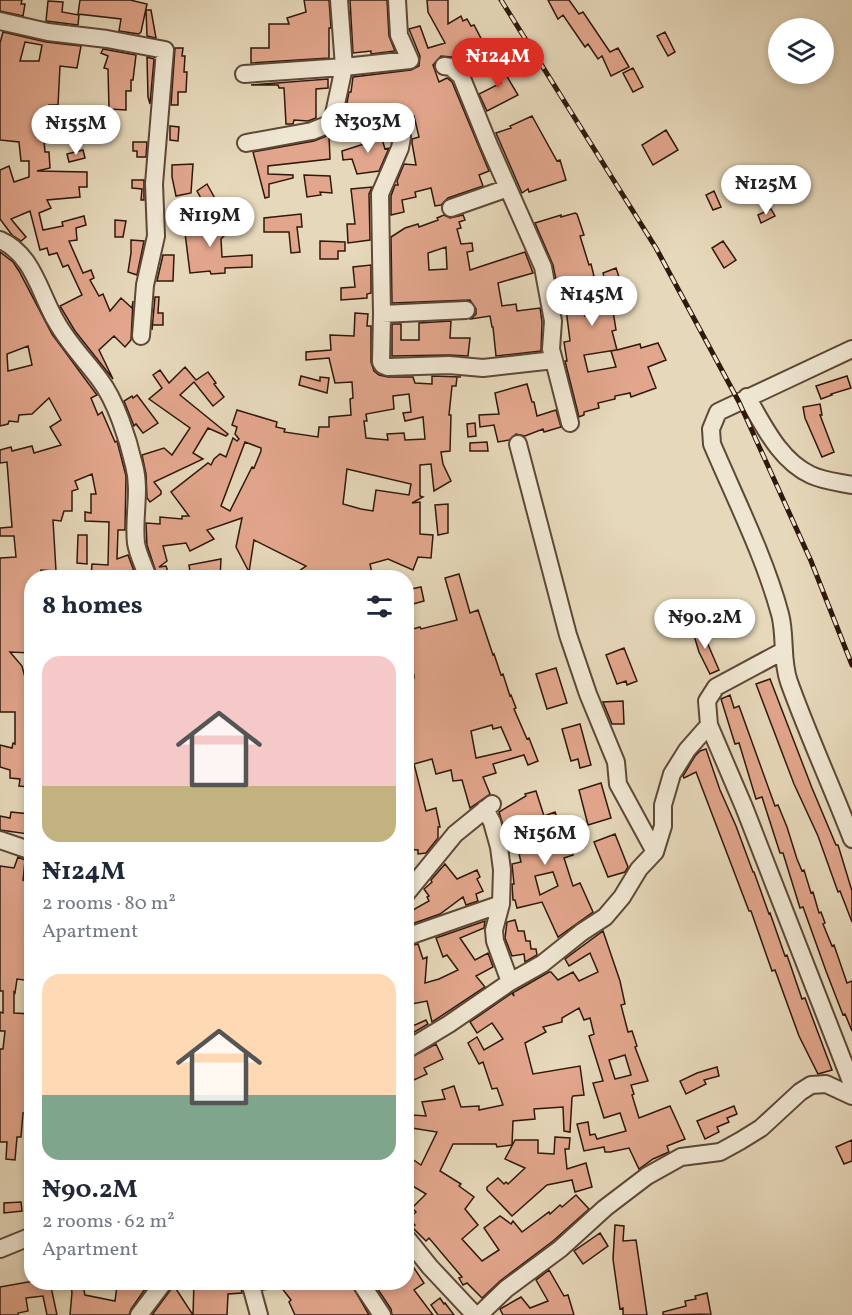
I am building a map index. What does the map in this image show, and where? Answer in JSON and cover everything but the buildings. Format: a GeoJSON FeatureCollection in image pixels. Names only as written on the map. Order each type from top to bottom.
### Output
{"type":"FeatureCollection","features":[{"type":"Feature","properties":{"kind":"street"},"geometry":{"type":"LineString","coordinates":[[332,123],[344,67],[339,0]]}},
{"type":"Feature","properties":{"kind":"street"},"geometry":{"type":"LineString","coordinates":[[243,74],[410,60],[399,35],[397,0]]}},
{"type":"Feature","properties":{"kind":"street"},"geometry":{"type":"LineString","coordinates":[[0,21],[48,32],[107,39],[165,50],[154,184],[156,236],[145,285],[141,336]]}},
{"type":"Feature","properties":{"kind":"street"},"geometry":{"type":"LineString","coordinates":[[444,66],[451,67],[461,76],[543,267],[553,321],[550,349],[570,423]]}},
{"type":"Feature","properties":{"kind":"street"},"geometry":{"type":"LineString","coordinates":[[246,143],[312,131],[332,123],[352,124],[381,121],[400,128],[402,137],[400,148],[380,194],[381,362],[383,365],[388,367],[449,364],[483,368],[554,360]]}},
{"type":"Feature","properties":{"kind":"street"},"geometry":{"type":"LineString","coordinates":[[451,208],[508,188]]}},
{"type":"Feature","properties":{"kind":"street"},"geometry":{"type":"LineString","coordinates":[[0,240],[20,253],[30,268],[56,322],[81,358],[102,381],[113,403],[138,481],[136,542],[145,570]]}},
{"type":"Feature","properties":{"kind":"street"},"geometry":{"type":"LineString","coordinates":[[382,314],[466,310]]}},
{"type":"Feature","properties":{"kind":"street"},"geometry":{"type":"LineString","coordinates":[[852,348],[718,412],[711,429],[712,444],[755,545],[780,614],[784,631],[783,651],[788,680],[852,839]]}},
{"type":"Feature","properties":{"kind":"street"},"geometry":{"type":"LineString","coordinates":[[747,397],[779,448],[799,468],[828,481],[852,485]]}},
{"type":"Feature","properties":{"kind":"street"},"geometry":{"type":"LineString","coordinates":[[518,444],[568,635],[588,694],[616,762],[618,784],[655,852]]}},
{"type":"Feature","properties":{"kind":"street"},"geometry":{"type":"LineString","coordinates":[[783,651],[716,687],[707,701],[709,725],[744,807],[852,1084]]}},
{"type":"Feature","properties":{"kind":"street"},"geometry":{"type":"LineString","coordinates":[[414,1045],[510,982],[542,964],[605,917],[622,897],[639,869],[655,852],[663,826],[663,805],[672,774],[687,750],[709,725]]}},
{"type":"Feature","properties":{"kind":"street"},"geometry":{"type":"LineString","coordinates":[[414,884],[455,834],[488,807],[499,847],[502,870],[501,904],[495,924],[495,941],[510,982]]}},
{"type":"Feature","properties":{"kind":"street"},"geometry":{"type":"LineString","coordinates":[[0,840],[24,848]]}},
{"type":"Feature","properties":{"kind":"street"},"geometry":{"type":"LineString","coordinates":[[414,934],[501,904]]}},
{"type":"Feature","properties":{"kind":"street"},"geometry":{"type":"LineString","coordinates":[[414,1247],[430,1268],[477,1315],[506,1289],[560,1249],[605,1208],[647,1176],[681,1157],[710,1154],[730,1146],[761,1128],[800,1092],[811,1085],[826,1084],[852,1096]]}},
{"type":"Feature","properties":{"kind":"street"},"geometry":{"type":"LineString","coordinates":[[0,1249],[24,1239]]}},
{"type":"Feature","properties":{"kind":"street"},"geometry":{"type":"LineString","coordinates":[[139,1315],[158,1290]]}},
{"type":"Feature","properties":{"kind":"street"},"geometry":{"type":"LineString","coordinates":[[252,1290],[260,1315]]}},
{"type":"Feature","properties":{"kind":"street"},"geometry":{"type":"LineString","coordinates":[[365,1290],[382,1315]]}},
{"type":"Feature","properties":{"kind":"railway"},"geometry":{"type":"LineString","coordinates":[[501,0],[656,248],[739,402],[811,561],[852,665]]}}]}
